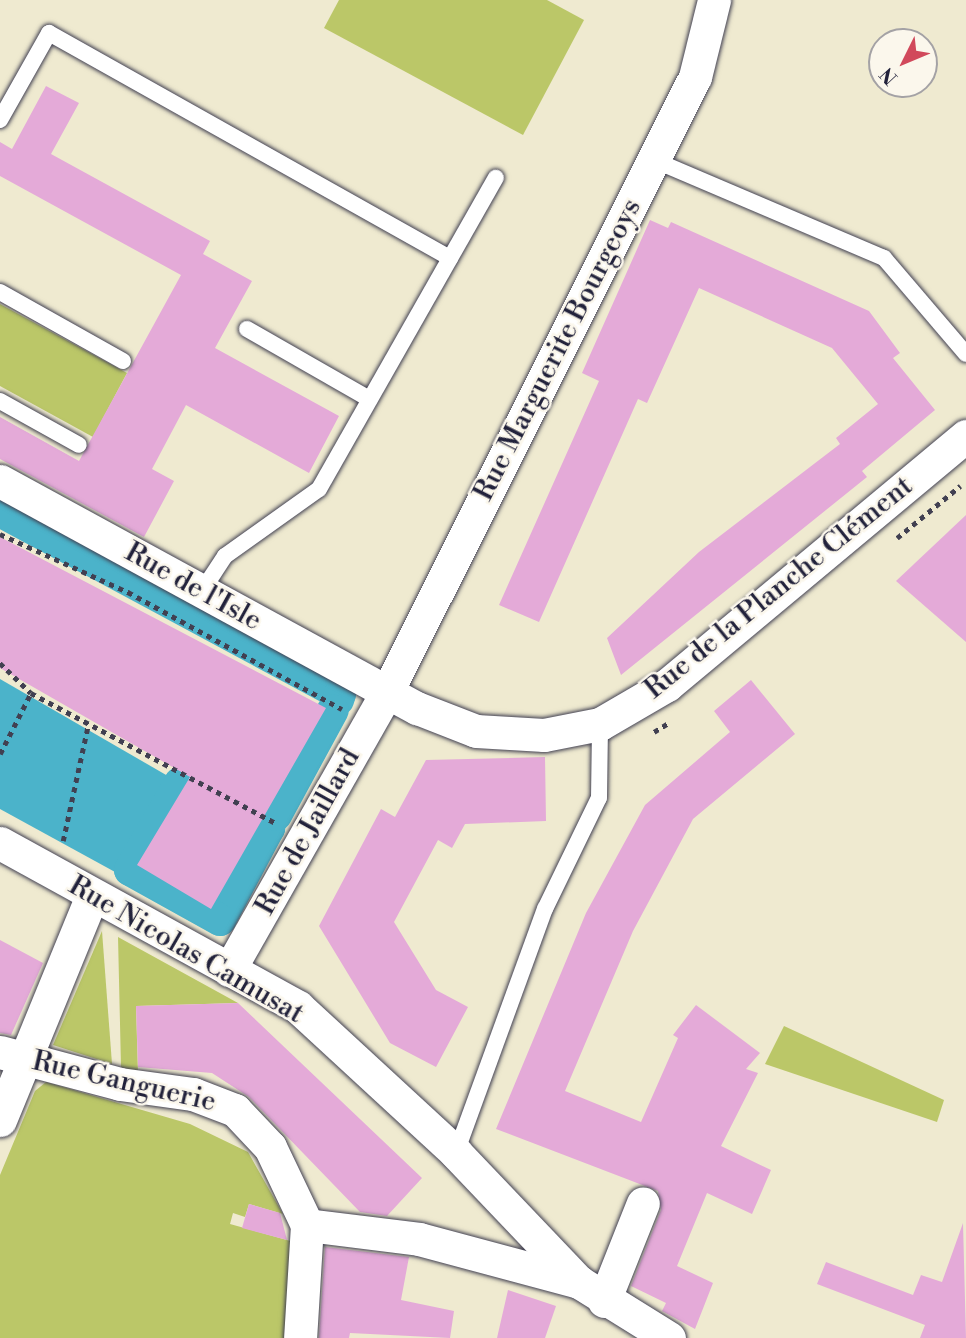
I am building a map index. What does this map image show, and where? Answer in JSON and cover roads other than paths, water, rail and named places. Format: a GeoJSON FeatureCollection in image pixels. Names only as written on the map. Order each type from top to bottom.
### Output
{"type":"FeatureCollection","features":[{"type":"Feature","properties":{"kind":"street","name":"Rue Marguerite Bourgeoys"},"geometry":{"type":"LineString","coordinates":[[386,694],[695,77],[714,0]]}},
{"type":"Feature","properties":{"kind":"street","name":"Rue de la Planche Clément"},"geometry":{"type":"LineString","coordinates":[[544,735],[600,724],[667,685],[966,436]]}},
{"type":"Feature","properties":{"kind":"street","name":"Rue de l'Isle"},"geometry":{"type":"LineString","coordinates":[[0,481],[386,694],[476,731],[544,735]]}},
{"type":"Feature","properties":{"kind":"street","name":"Rue de Jaillard"},"geometry":{"type":"LineString","coordinates":[[229,970],[386,694]]}},
{"type":"Feature","properties":{"kind":"street","name":"Rue Nicolas Camusat"},"geometry":{"type":"LineString","coordinates":[[0,843],[298,1007],[456,1153],[592,1292]]}},
{"type":"Feature","properties":{"kind":"street"},"geometry":{"type":"LineString","coordinates":[[0,1120],[12,1055],[92,896]]}},
{"type":"Feature","properties":{"kind":"street","name":"Rue Ganguerie"},"geometry":{"type":"LineString","coordinates":[[12,1055],[120,1084],[193,1094],[234,1110],[270,1147],[307,1225]]}},
{"type":"Feature","properties":{"kind":"street"},"geometry":{"type":"LineString","coordinates":[[592,1292],[643,1203]]}},
{"type":"Feature","properties":{"kind":"street"},"geometry":{"type":"LineString","coordinates":[[300,1338],[307,1225],[419,1239],[592,1292],[669,1338]]}},
{"type":"Feature","properties":{"kind":"lane"},"geometry":{"type":"LineString","coordinates":[[0,120],[49,33],[450,258]]}},
{"type":"Feature","properties":{"kind":"lane"},"geometry":{"type":"LineString","coordinates":[[654,160],[884,258],[966,354]]}},
{"type":"Feature","properties":{"kind":"lane"},"geometry":{"type":"LineString","coordinates":[[202,591],[225,556],[319,489],[496,178]]}},
{"type":"Feature","properties":{"kind":"lane"},"geometry":{"type":"LineString","coordinates":[[0,292],[123,361]]}},
{"type":"Feature","properties":{"kind":"lane"},"geometry":{"type":"LineString","coordinates":[[247,329],[369,399]]}},
{"type":"Feature","properties":{"kind":"lane"},"geometry":{"type":"LineString","coordinates":[[0,401],[79,445]]}},
{"type":"Feature","properties":{"kind":"lane"},"geometry":{"type":"LineString","coordinates":[[456,1153],[545,909],[599,798],[600,724]]}},
{"type":"Feature","properties":{"kind":"water"},"geometry":{"type":"Polygon","coordinates":[[[0,679],[180,783],[126,878],[0,809],[0,679]]]}},
{"type":"Feature","properties":{"kind":"waterway"},"geometry":{"type":"LineString","coordinates":[[0,511],[340,694],[338,700]]}},
{"type":"Feature","properties":{"kind":"waterway"},"geometry":{"type":"LineString","coordinates":[[276,815],[333,710]]}},
{"type":"Feature","properties":{"kind":"waterway"},"geometry":{"type":"LineString","coordinates":[[180,783],[269,828],[220,920],[130,870],[180,783]]}}]}
